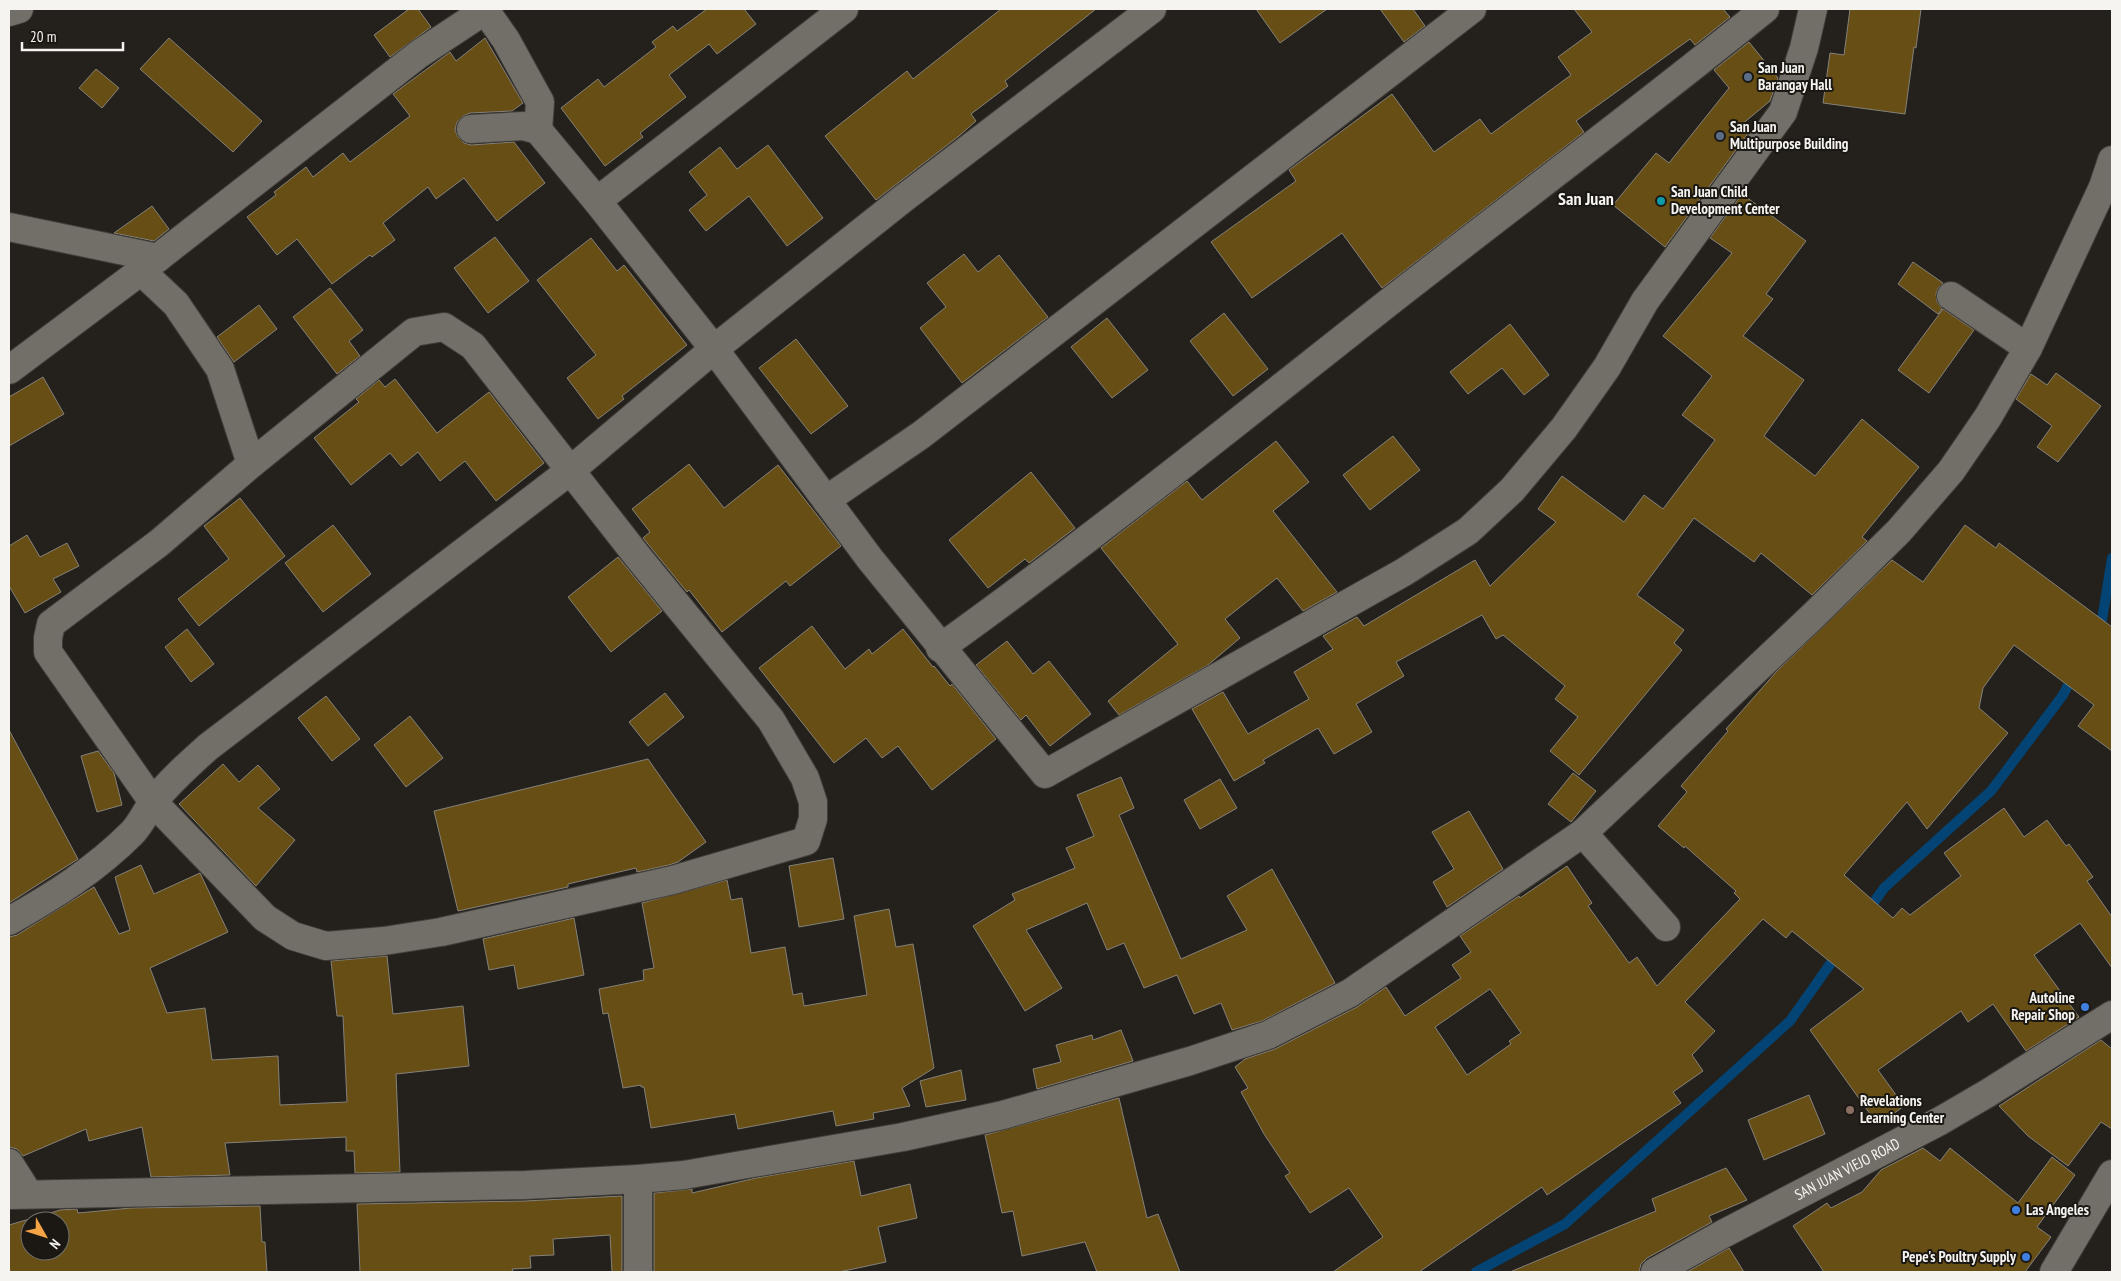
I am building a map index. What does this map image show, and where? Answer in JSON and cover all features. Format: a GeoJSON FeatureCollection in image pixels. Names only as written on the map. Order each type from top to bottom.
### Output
{"type":"FeatureCollection","features":[{"type":"Feature","properties":{"kind":"street"},"geometry":{"type":"LineString","coordinates":[[9,12],[19,9]]}},
{"type":"Feature","properties":{"kind":"street"},"geometry":{"type":"LineString","coordinates":[[9,370],[150,264],[419,54],[486,9],[506,40],[540,102],[538,130]]}},
{"type":"Feature","properties":{"kind":"street"},"geometry":{"type":"LineString","coordinates":[[597,201],[844,9]]}},
{"type":"Feature","properties":{"kind":"street"},"geometry":{"type":"LineString","coordinates":[[9,920],[49,899],[91,870],[134,831],[153,802],[176,776],[208,747],[571,470],[714,349],[904,198],[1152,9]]}},
{"type":"Feature","properties":{"kind":"street"},"geometry":{"type":"LineString","coordinates":[[826,500],[921,435],[1472,9]]}},
{"type":"Feature","properties":{"kind":"street"},"geometry":{"type":"LineString","coordinates":[[940,648],[1062,559],[1765,9]]}},
{"type":"Feature","properties":{"kind":"street"},"geometry":{"type":"LineString","coordinates":[[471,129],[523,126],[538,130],[597,201],[714,349],[826,500],[940,648],[1045,774],[1404,572],[1468,531],[1512,490],[1564,428],[1607,367],[1645,301],[1783,112],[1804,48],[1813,9]]}},
{"type":"Feature","properties":{"kind":"street"},"geometry":{"type":"LineString","coordinates":[[9,1162],[19,1194],[516,1185],[684,1175],[894,1139],[1003,1115],[1190,1061],[1268,1035],[1350,993],[1583,834],[1815,614],[1899,531],[1950,471],[1988,417],[2028,348],[2103,187],[2112,160]]}},
{"type":"Feature","properties":{"kind":"street"},"geometry":{"type":"LineString","coordinates":[[9,227],[150,264],[220,369],[251,464]]}},
{"type":"Feature","properties":{"kind":"street"},"geometry":{"type":"LineString","coordinates":[[1951,296],[2028,348]]}},
{"type":"Feature","properties":{"kind":"street"},"geometry":{"type":"LineString","coordinates":[[444,327],[473,346],[638,557],[772,720],[805,778],[813,802],[814,819],[806,841],[673,880],[441,932],[384,941],[326,946],[292,936],[265,918],[153,802],[48,652],[51,624],[159,543],[251,464],[414,332],[444,327]]}},
{"type":"Feature","properties":{"kind":"street"},"geometry":{"type":"LineString","coordinates":[[1583,834],[1666,927]]}},
{"type":"Feature","properties":{"kind":"street","name":"SAN JUAN VIEJO ROAD"},"geometry":{"type":"LineString","coordinates":[[1655,1272],[1723,1234],[1940,1121],[2112,1015]]}},
{"type":"Feature","properties":{"kind":"street"},"geometry":{"type":"LineString","coordinates":[[2054,1272],[2112,1174]]}},
{"type":"Feature","properties":{"kind":"street"},"geometry":{"type":"LineString","coordinates":[[638,1179],[638,1272]]}},
{"type":"Feature","properties":{"kind":"building"},"geometry":{"type":"Polygon","coordinates":[[[409,9],[418,9],[431,27],[390,57],[374,35],[409,9]]]}},
{"type":"Feature","properties":{"kind":"building"},"geometry":{"type":"Polygon","coordinates":[[[707,9],[744,9],[756,24],[717,54],[709,44],[669,75],[686,97],[640,133],[643,137],[605,166],[561,108],[598,79],[604,87],[656,47],[652,42],[673,26],[677,31],[707,9]]]}},
{"type":"Feature","properties":{"kind":"building"},"geometry":{"type":"Polygon","coordinates":[[[1001,9],[1096,9],[1005,81],[1008,86],[971,114],[976,121],[959,136],[876,200],[825,136],[907,71],[913,79],[1001,9]]]}},
{"type":"Feature","properties":{"kind":"building"},"geometry":{"type":"Polygon","coordinates":[[[1256,9],[1327,9],[1280,43],[1256,9]]]}},
{"type":"Feature","properties":{"kind":"building"},"geometry":{"type":"Polygon","coordinates":[[[1380,9],[1413,9],[1425,26],[1404,42],[1380,9]]]}},
{"type":"Feature","properties":{"kind":"building"},"geometry":{"type":"Polygon","coordinates":[[[1574,9],[1723,9],[1730,17],[1695,45],[1690,39],[1576,121],[1584,132],[1382,288],[1342,233],[1252,298],[1211,242],[1296,181],[1289,170],[1392,94],[1434,152],[1480,119],[1491,134],[1571,75],[1558,57],[1592,32],[1574,9]]]}},
{"type":"Feature","properties":{"kind":"building"},"geometry":{"type":"Polygon","coordinates":[[[1850,9],[1921,9],[1905,114],[1823,103],[1830,53],[1844,55],[1850,9]]]}},
{"type":"Feature","properties":{"kind":"building"},"geometry":{"type":"Polygon","coordinates":[[[169,38],[262,121],[233,152],[140,69],[169,38]]]}},
{"type":"Feature","properties":{"kind":"building"},"geometry":{"type":"Polygon","coordinates":[[[485,38],[523,103],[512,111],[470,113],[463,116],[457,122],[455,130],[458,137],[464,143],[471,145],[514,142],[545,183],[497,221],[464,178],[436,199],[428,187],[383,223],[395,240],[372,257],[370,255],[332,284],[297,239],[277,255],[247,217],[276,195],[274,192],[306,167],[313,177],[343,153],[350,162],[410,116],[393,94],[450,52],[456,61],[485,38]]]}},
{"type":"Feature","properties":{"kind":"building"},"geometry":{"type":"Polygon","coordinates":[[[1749,42],[1778,78],[1770,101],[1741,125],[1749,132],[1665,247],[1613,205],[1656,153],[1669,163],[1729,88],[1714,70],[1749,42]]]}},
{"type":"Feature","properties":{"kind":"building"},"geometry":{"type":"Polygon","coordinates":[[[96,69],[119,88],[102,108],[79,88],[96,69]]]}},
{"type":"Feature","properties":{"kind":"building"},"geometry":{"type":"Polygon","coordinates":[[[768,145],[823,218],[787,246],[749,196],[706,231],[689,210],[707,195],[689,172],[720,147],[737,169],[768,145]]]}},
{"type":"Feature","properties":{"kind":"building"},"geometry":{"type":"Polygon","coordinates":[[[1742,194],[1806,241],[1766,294],[1773,299],[1743,336],[1804,380],[1764,436],[1815,476],[1862,419],[1919,467],[1862,537],[1867,541],[1812,595],[1761,553],[1754,562],[1694,518],[1637,595],[1684,630],[1674,643],[1682,650],[1579,775],[1550,751],[1578,717],[1555,699],[1565,686],[1503,635],[1496,639],[1482,615],[1396,662],[1404,676],[1356,704],[1372,732],[1334,754],[1318,728],[1263,760],[1265,763],[1234,781],[1192,709],[1223,692],[1248,734],[1309,699],[1294,672],[1333,649],[1323,636],[1357,617],[1364,626],[1475,560],[1490,586],[1556,522],[1538,509],[1562,476],[1624,522],[1644,495],[1663,509],[1715,440],[1682,415],[1712,376],[1663,336],[1732,253],[1710,238],[1742,194]]]}},
{"type":"Feature","properties":{"kind":"building"},"geometry":{"type":"Polygon","coordinates":[[[152,206],[169,229],[154,241],[114,233],[152,206]]]}},
{"type":"Feature","properties":{"kind":"building"},"geometry":{"type":"Polygon","coordinates":[[[495,237],[529,281],[488,313],[454,268],[495,237]]]}},
{"type":"Feature","properties":{"kind":"building"},"geometry":{"type":"Polygon","coordinates":[[[591,238],[617,271],[624,265],[687,345],[622,396],[624,399],[598,419],[567,378],[596,355],[537,280],[591,238]]]}},
{"type":"Feature","properties":{"kind":"building"},"geometry":{"type":"Polygon","coordinates":[[[964,254],[978,272],[999,255],[1048,317],[962,383],[920,328],[946,307],[927,283],[964,254]]]}},
{"type":"Feature","properties":{"kind":"building"},"geometry":{"type":"Polygon","coordinates":[[[1913,262],[1943,283],[1938,288],[1936,294],[1937,302],[1942,309],[1938,314],[1898,284],[1913,262]]]}},
{"type":"Feature","properties":{"kind":"building"},"geometry":{"type":"Polygon","coordinates":[[[330,288],[363,330],[349,341],[360,356],[337,374],[293,317],[330,288]]]}},
{"type":"Feature","properties":{"kind":"building"},"geometry":{"type":"Polygon","coordinates":[[[259,305],[277,329],[234,362],[217,337],[259,305]]]}},
{"type":"Feature","properties":{"kind":"building"},"geometry":{"type":"Polygon","coordinates":[[[1943,309],[1974,330],[1929,393],[1898,370],[1943,309]]]}},
{"type":"Feature","properties":{"kind":"building"},"geometry":{"type":"Polygon","coordinates":[[[1224,313],[1268,369],[1233,396],[1190,341],[1224,313]]]}},
{"type":"Feature","properties":{"kind":"building"},"geometry":{"type":"Polygon","coordinates":[[[1107,318],[1148,370],[1112,398],[1071,347],[1107,318]]]}},
{"type":"Feature","properties":{"kind":"building"},"geometry":{"type":"Polygon","coordinates":[[[1510,324],[1549,375],[1524,395],[1502,368],[1468,394],[1450,372],[1510,324]]]}},
{"type":"Feature","properties":{"kind":"building"},"geometry":{"type":"Polygon","coordinates":[[[796,339],[848,406],[811,434],[759,368],[796,339]]]}},
{"type":"Feature","properties":{"kind":"building"},"geometry":{"type":"Polygon","coordinates":[[[2056,373],[2101,406],[2058,462],[2037,447],[2052,426],[2016,399],[2031,374],[2047,385],[2056,373]]]}},
{"type":"Feature","properties":{"kind":"building"},"geometry":{"type":"Polygon","coordinates":[[[43,377],[64,414],[9,446],[9,397],[43,377]]]}},
{"type":"Feature","properties":{"kind":"building"},"geometry":{"type":"Polygon","coordinates":[[[395,379],[437,433],[489,392],[544,463],[496,501],[465,461],[440,481],[418,452],[401,466],[390,453],[351,485],[314,438],[359,402],[356,399],[379,380],[385,387],[395,379]]]}},
{"type":"Feature","properties":{"kind":"building"},"geometry":{"type":"Polygon","coordinates":[[[1393,436],[1420,470],[1370,510],[1343,475],[1393,436]]]}},
{"type":"Feature","properties":{"kind":"building"},"geometry":{"type":"Polygon","coordinates":[[[1276,441],[1309,482],[1273,511],[1337,592],[1303,611],[1277,578],[1225,619],[1240,638],[1208,665],[1119,715],[1108,701],[1178,644],[1101,548],[1187,481],[1202,500],[1276,441]]]}},
{"type":"Feature","properties":{"kind":"building"},"geometry":{"type":"Polygon","coordinates":[[[689,464],[724,508],[778,465],[841,546],[790,586],[786,581],[722,632],[689,590],[687,592],[643,538],[650,532],[632,509],[689,464]]]}},
{"type":"Feature","properties":{"kind":"building"},"geometry":{"type":"Polygon","coordinates":[[[1031,472],[1075,528],[1029,563],[1025,559],[988,588],[949,540],[1031,472]]]}},
{"type":"Feature","properties":{"kind":"building"},"geometry":{"type":"Polygon","coordinates":[[[240,498],[285,556],[199,626],[178,599],[229,559],[204,526],[240,498]]]}},
{"type":"Feature","properties":{"kind":"building"},"geometry":{"type":"Polygon","coordinates":[[[333,525],[371,574],[323,612],[285,563],[333,525]]]}},
{"type":"Feature","properties":{"kind":"building"},"geometry":{"type":"Polygon","coordinates":[[[1965,525],[1996,548],[1999,543],[2112,627],[2112,751],[2078,726],[2094,705],[2014,645],[1983,688],[1979,708],[2008,733],[1927,829],[1907,802],[1844,875],[1893,918],[1902,908],[1910,915],[1961,876],[1944,853],[2004,808],[2024,837],[2047,820],[2066,846],[2069,844],[2093,877],[2087,881],[2112,917],[2112,968],[2080,923],[2034,955],[2079,1017],[2026,1051],[1993,1004],[1968,1022],[1961,1011],[1878,1070],[1904,1106],[1878,1125],[1810,1030],[1864,989],[1792,931],[1786,938],[1763,919],[1685,1002],[1715,1031],[1692,1055],[1703,1071],[1673,1092],[1681,1103],[1547,1195],[1542,1187],[1419,1272],[1333,1272],[1383,1237],[1349,1188],[1310,1213],[1285,1176],[1290,1173],[1264,1134],[1241,1092],[1248,1088],[1235,1067],[1245,1059],[1275,1049],[1357,1007],[1386,987],[1405,1016],[1461,978],[1452,965],[1471,952],[1460,936],[1567,866],[1592,903],[1588,906],[1629,963],[1637,957],[1657,986],[1740,899],[1734,893],[1736,891],[1685,846],[1684,848],[1658,826],[1687,792],[1681,786],[1728,731],[1726,729],[1777,671],[1892,560],[1923,582],[1965,525]],[[1490,989],[1435,1027],[1467,1075],[1511,1044],[1509,1041],[1521,1033],[1490,989]]]}},
{"type":"Feature","properties":{"kind":"building"},"geometry":{"type":"Polygon","coordinates":[[[27,535],[40,557],[67,543],[79,566],[53,579],[61,592],[25,613],[9,586],[9,546],[27,535]]]}},
{"type":"Feature","properties":{"kind":"building"},"geometry":{"type":"Polygon","coordinates":[[[618,557],[662,611],[611,652],[568,597],[618,557]]]}},
{"type":"Feature","properties":{"kind":"building"},"geometry":{"type":"Polygon","coordinates":[[[812,626],[845,669],[869,649],[872,654],[903,629],[933,667],[950,686],[952,684],[996,739],[932,790],[898,746],[882,758],[866,738],[834,763],[759,668],[812,626]]]}},
{"type":"Feature","properties":{"kind":"building"},"geometry":{"type":"Polygon","coordinates":[[[187,629],[214,664],[191,682],[165,647],[187,629]]]}},
{"type":"Feature","properties":{"kind":"building"},"geometry":{"type":"Polygon","coordinates":[[[1007,641],[1033,674],[1049,661],[1091,714],[1050,746],[1026,715],[1021,720],[976,665],[1007,641]]]}},
{"type":"Feature","properties":{"kind":"building"},"geometry":{"type":"Polygon","coordinates":[[[665,693],[684,717],[648,746],[629,722],[665,693]]]}},
{"type":"Feature","properties":{"kind":"building"},"geometry":{"type":"Polygon","coordinates":[[[326,696],[360,739],[332,761],[298,718],[326,696]]]}},
{"type":"Feature","properties":{"kind":"building"},"geometry":{"type":"Polygon","coordinates":[[[410,716],[443,758],[406,787],[374,745],[410,716]]]}},
{"type":"Feature","properties":{"kind":"building"},"geometry":{"type":"Polygon","coordinates":[[[9,730],[78,859],[9,903],[9,730]]]}},
{"type":"Feature","properties":{"kind":"building"},"geometry":{"type":"Polygon","coordinates":[[[98,751],[114,773],[122,805],[97,812],[81,756],[98,751]]]}},
{"type":"Feature","properties":{"kind":"building"},"geometry":{"type":"Polygon","coordinates":[[[648,759],[706,842],[678,862],[669,865],[637,872],[636,868],[568,884],[568,887],[458,911],[434,811],[648,759]]]}},
{"type":"Feature","properties":{"kind":"building"},"geometry":{"type":"Polygon","coordinates":[[[223,764],[239,782],[258,765],[280,789],[258,808],[295,840],[256,886],[179,804],[223,764]]]}},
{"type":"Feature","properties":{"kind":"building"},"geometry":{"type":"Polygon","coordinates":[[[1573,773],[1596,791],[1571,822],[1548,804],[1573,773]]]}},
{"type":"Feature","properties":{"kind":"building"},"geometry":{"type":"Polygon","coordinates":[[[1121,777],[1134,808],[1119,815],[1181,959],[1247,930],[1227,896],[1272,869],[1335,983],[1262,1021],[1232,1030],[1221,1003],[1194,1014],[1177,975],[1144,988],[1124,943],[1107,950],[1087,903],[1026,930],[1062,988],[1025,1011],[973,926],[1015,900],[1012,894],[1075,868],[1066,848],[1094,836],[1077,795],[1121,777]]]}},
{"type":"Feature","properties":{"kind":"building"},"geometry":{"type":"Polygon","coordinates":[[[1220,779],[1237,808],[1200,829],[1184,800],[1220,779]]]}},
{"type":"Feature","properties":{"kind":"building"},"geometry":{"type":"Polygon","coordinates":[[[1469,811],[1503,869],[1447,907],[1433,882],[1454,869],[1432,832],[1469,811]]]}},
{"type":"Feature","properties":{"kind":"building"},"geometry":{"type":"Polygon","coordinates":[[[833,858],[844,919],[799,927],[789,866],[833,858]]]}},
{"type":"Feature","properties":{"kind":"building"},"geometry":{"type":"Polygon","coordinates":[[[141,865],[154,894],[200,873],[228,932],[150,968],[167,1013],[205,1008],[212,1060],[278,1056],[280,1105],[347,1102],[343,1016],[337,1016],[331,961],[387,956],[393,1014],[463,1006],[469,1066],[396,1074],[400,1172],[355,1173],[354,1151],[346,1151],[346,1137],[225,1143],[230,1175],[151,1177],[142,1127],[89,1141],[86,1129],[23,1156],[17,1149],[9,1147],[9,937],[17,935],[94,887],[119,934],[130,930],[115,877],[141,865]]]}},
{"type":"Feature","properties":{"kind":"building"},"geometry":{"type":"Polygon","coordinates":[[[727,880],[731,900],[742,898],[751,953],[785,947],[793,995],[802,993],[804,1006],[867,995],[854,916],[889,909],[896,947],[913,944],[934,1068],[902,1088],[910,1106],[873,1113],[874,1119],[836,1126],[833,1111],[738,1129],[735,1114],[651,1128],[644,1087],[641,1087],[641,1085],[623,1088],[608,1013],[603,1014],[599,989],[644,980],[643,970],[654,968],[642,903],[727,880]]]}},
{"type":"Feature","properties":{"kind":"building"},"geometry":{"type":"Polygon","coordinates":[[[574,918],[584,975],[518,989],[514,965],[489,970],[483,939],[574,918]]]}},
{"type":"Feature","properties":{"kind":"building"},"geometry":{"type":"Polygon","coordinates":[[[1121,1030],[1133,1061],[1037,1089],[1033,1069],[1061,1062],[1056,1045],[1092,1035],[1093,1040],[1121,1030]]]}},
{"type":"Feature","properties":{"kind":"building"},"geometry":{"type":"Polygon","coordinates":[[[2101,1040],[2112,1049],[2112,1129],[2101,1122],[2068,1166],[2028,1136],[1999,1106],[2101,1040]]]}},
{"type":"Feature","properties":{"kind":"building"},"geometry":{"type":"Polygon","coordinates":[[[961,1070],[966,1100],[926,1107],[920,1081],[961,1070]]]}},
{"type":"Feature","properties":{"kind":"building"},"geometry":{"type":"Polygon","coordinates":[[[1809,1095],[1825,1134],[1764,1160],[1748,1120],[1809,1095]]]}},
{"type":"Feature","properties":{"kind":"building"},"geometry":{"type":"Polygon","coordinates":[[[1119,1098],[1147,1218],[1158,1214],[1180,1272],[1097,1272],[1085,1242],[1022,1256],[1013,1211],[1002,1213],[985,1135],[1119,1098]]]}},
{"type":"Feature","properties":{"kind":"building"},"geometry":{"type":"Polygon","coordinates":[[[1923,1148],[1940,1161],[1950,1148],[2018,1203],[2052,1157],[2075,1175],[2037,1227],[2051,1237],[2025,1272],[1824,1272],[1793,1226],[1827,1203],[1831,1208],[1862,1192],[1881,1170],[1923,1148]]]}},
{"type":"Feature","properties":{"kind":"building"},"geometry":{"type":"Polygon","coordinates":[[[854,1161],[861,1196],[910,1184],[917,1218],[878,1227],[886,1262],[839,1272],[654,1272],[654,1193],[692,1189],[692,1193],[756,1178],[854,1161]]]}},
{"type":"Feature","properties":{"kind":"building"},"geometry":{"type":"Polygon","coordinates":[[[1726,1168],[1747,1200],[1709,1216],[1712,1222],[1647,1258],[1641,1264],[1639,1272],[1510,1272],[1656,1211],[1652,1199],[1726,1168]]]}},
{"type":"Feature","properties":{"kind":"building"},"geometry":{"type":"Polygon","coordinates":[[[622,1196],[622,1272],[612,1272],[610,1235],[553,1239],[554,1255],[530,1256],[531,1268],[512,1269],[513,1272],[360,1272],[357,1204],[525,1201],[622,1196]]]}},
{"type":"Feature","properties":{"kind":"building"},"geometry":{"type":"Polygon","coordinates":[[[260,1206],[262,1242],[265,1242],[267,1272],[9,1272],[9,1225],[20,1222],[20,1261],[70,1261],[70,1211],[57,1211],[77,1209],[78,1213],[131,1208],[260,1206]]]}},
{"type":"Feature","properties":{"kind":"building"},"geometry":{"type":"Polygon","coordinates":[[[1729,1248],[1744,1272],[1687,1272],[1729,1248]]]}},
{"type":"Feature","properties":{"kind":"waterway"},"geometry":{"type":"LineString","coordinates":[[2097,630],[2102,620],[2112,558]]}},
{"type":"Feature","properties":{"kind":"waterway"},"geometry":{"type":"LineString","coordinates":[[1867,912],[1884,888],[1991,791],[2063,695],[2074,674]]}},
{"type":"Feature","properties":{"kind":"waterway"},"geometry":{"type":"LineString","coordinates":[[1476,1272],[1565,1224],[1790,1021],[1838,953]]}},
{"type":"Feature","properties":{"kind":"place","name":"San Juan Barangay Hall"},"geometry":{"type":"Point","coordinates":[1748,77]}},
{"type":"Feature","properties":{"kind":"place","name":"San Juan Multipurpose Building"},"geometry":{"type":"Point","coordinates":[1720,136]}},
{"type":"Feature","properties":{"kind":"place","name":"San Juan Child Development Center"},"geometry":{"type":"Point","coordinates":[1661,201]}},
{"type":"Feature","properties":{"kind":"place","name":"Autoline Repair Shop"},"geometry":{"type":"Point","coordinates":[2085,1007]}},
{"type":"Feature","properties":{"kind":"place","name":"Revelations Learning Center"},"geometry":{"type":"Point","coordinates":[1850,1110]}},
{"type":"Feature","properties":{"kind":"place","name":"Las Angeles"},"geometry":{"type":"Point","coordinates":[2016,1210]}},
{"type":"Feature","properties":{"kind":"place","name":"Pepe's Poultry Supply"},"geometry":{"type":"Point","coordinates":[2026,1257]}},
{"type":"Feature","properties":{"kind":"district","name":"San Juan"},"geometry":{"type":"Point","coordinates":[1586,199]}}]}
